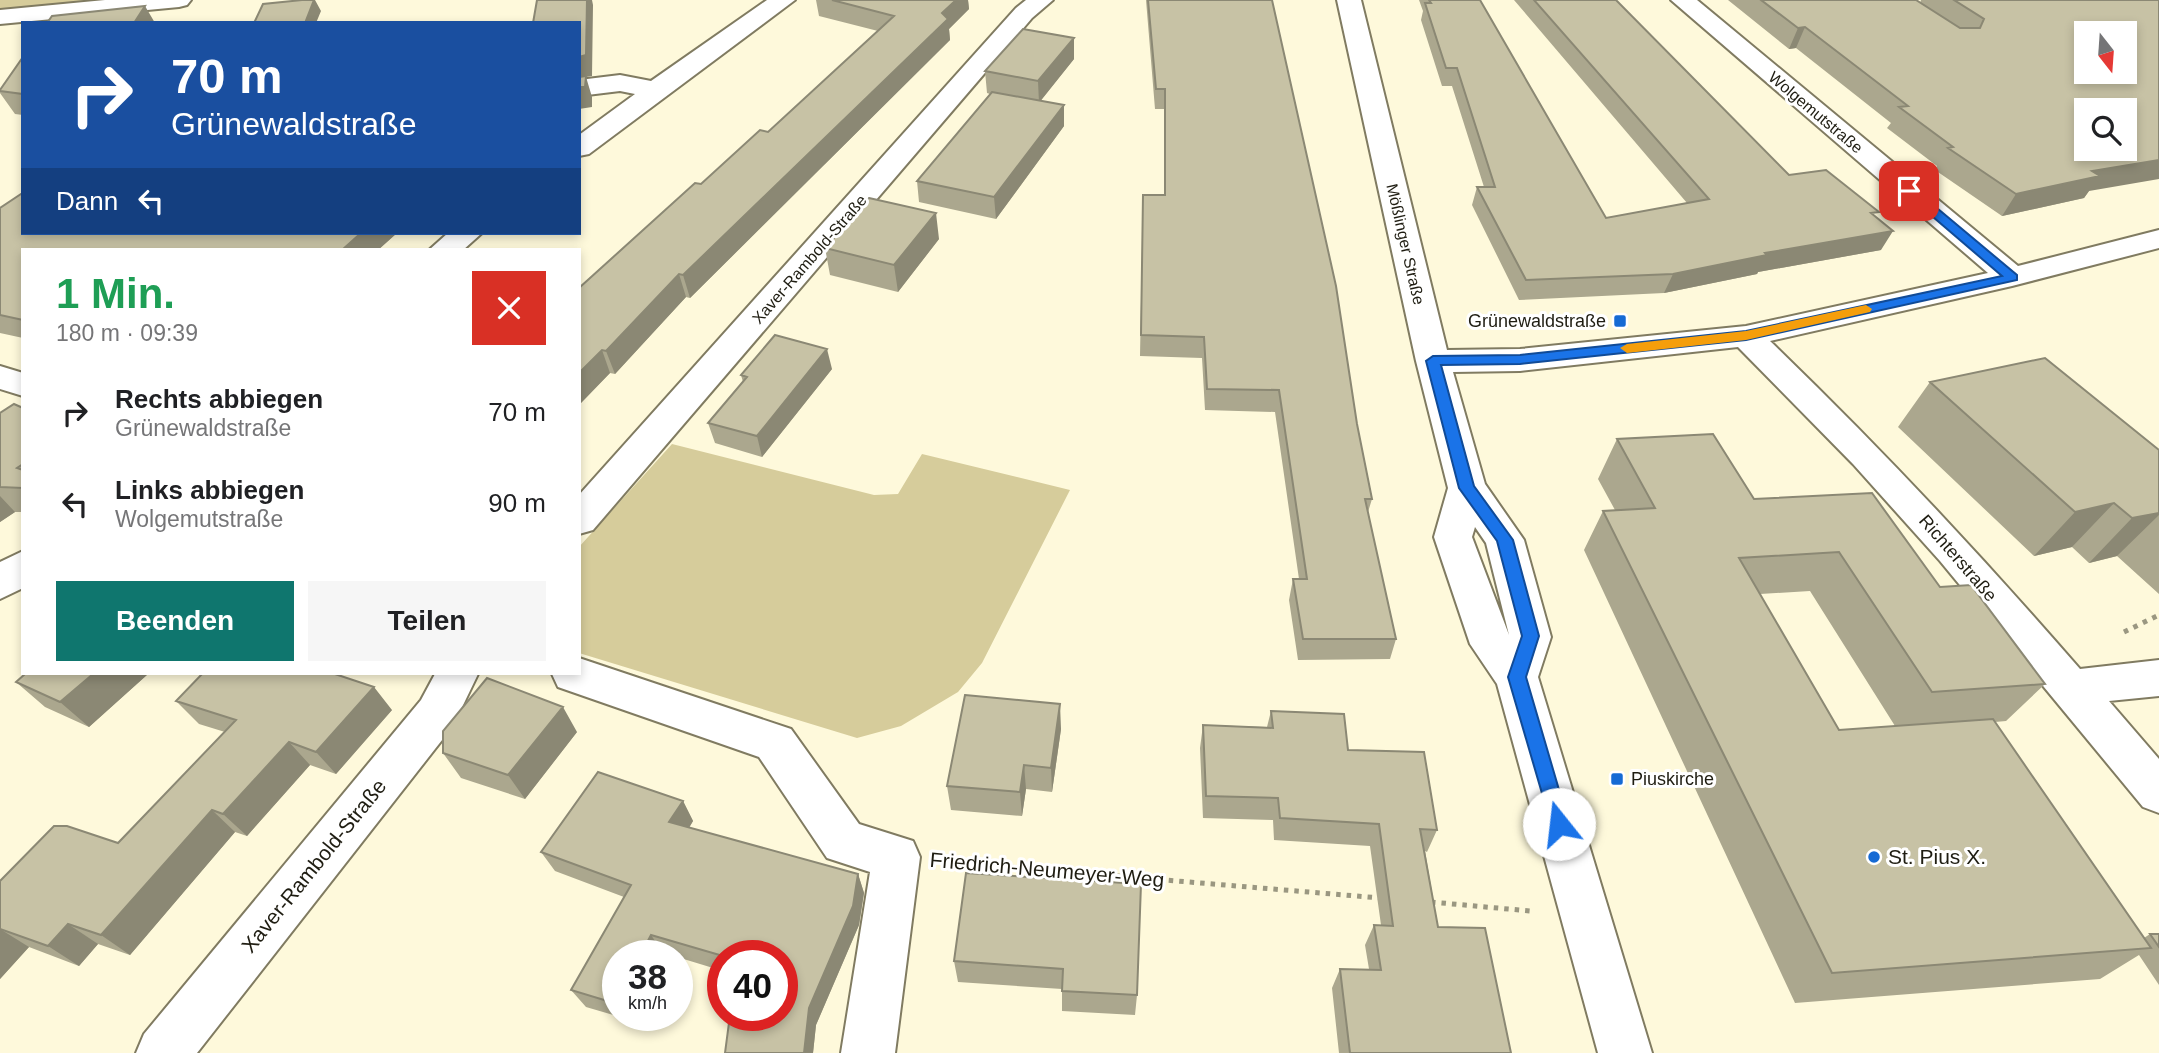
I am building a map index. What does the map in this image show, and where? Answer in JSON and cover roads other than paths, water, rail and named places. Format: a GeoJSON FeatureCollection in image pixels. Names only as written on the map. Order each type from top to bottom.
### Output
{"type":"FeatureCollection","features":[{"type":"Feature","properties":{"kind":"street"},"geometry":{"type":"LineString","coordinates":[[0,17],[179,0]]}},
{"type":"Feature","properties":{"kind":"street"},"geometry":{"type":"LineString","coordinates":[[581,146],[730,34],[783,0]]}},
{"type":"Feature","properties":{"kind":"street","name":"Xaver-Rambold-Straße"},"geometry":{"type":"LineString","coordinates":[[581,518],[1024,13],[1041,0]]}},
{"type":"Feature","properties":{"kind":"street","name":"Mößlinger Straße"},"geometry":{"type":"LineString","coordinates":[[1349,0],[1433,361],[1467,488],[1453,537],[1492,644],[1517,677],[1625,1053]]}},
{"type":"Feature","properties":{"kind":"street","name":"Wolgemutstraße"},"geometry":{"type":"LineString","coordinates":[[1683,0],[2012,277]]}},
{"type":"Feature","properties":{"kind":"street"},"geometry":{"type":"LineString","coordinates":[[581,88],[620,82],[656,90]]}},
{"type":"Feature","properties":{"kind":"street"},"geometry":{"type":"LineString","coordinates":[[447,248],[464,235]]}},
{"type":"Feature","properties":{"kind":"street"},"geometry":{"type":"LineString","coordinates":[[1433,361],[1520,359],[1746,336],[2012,277],[2159,239]]}},
{"type":"Feature","properties":{"kind":"street","name":"Richterstraße"},"geometry":{"type":"LineString","coordinates":[[1746,336],[1866,455],[1954,551],[2159,792]]}},
{"type":"Feature","properties":{"kind":"street"},"geometry":{"type":"LineString","coordinates":[[0,377],[21,384]]}},
{"type":"Feature","properties":{"kind":"street"},"geometry":{"type":"LineString","coordinates":[[0,583],[21,567]]}},
{"type":"Feature","properties":{"kind":"street","name":"Xaver-Rambold-Straße"},"geometry":{"type":"LineString","coordinates":[[163,1053],[437,713],[456,675]]}},
{"type":"Feature","properties":{"kind":"street"},"geometry":{"type":"LineString","coordinates":[[576,675],[775,743],[844,842],[896,857],[868,1053]]}},
{"type":"Feature","properties":{"kind":"street"},"geometry":{"type":"LineString","coordinates":[[2069,688],[2159,678]]}},
{"type":"Feature","properties":{"kind":"place","name":"Grünewaldstraße"},"geometry":{"type":"Point","coordinates":[1620,321]}},
{"type":"Feature","properties":{"kind":"place","name":"Piuskirche"},"geometry":{"type":"Point","coordinates":[1617,779]}},
{"type":"Feature","properties":{"kind":"place","name":"St. Pius X."},"geometry":{"type":"Point","coordinates":[1874,857]}}]}
